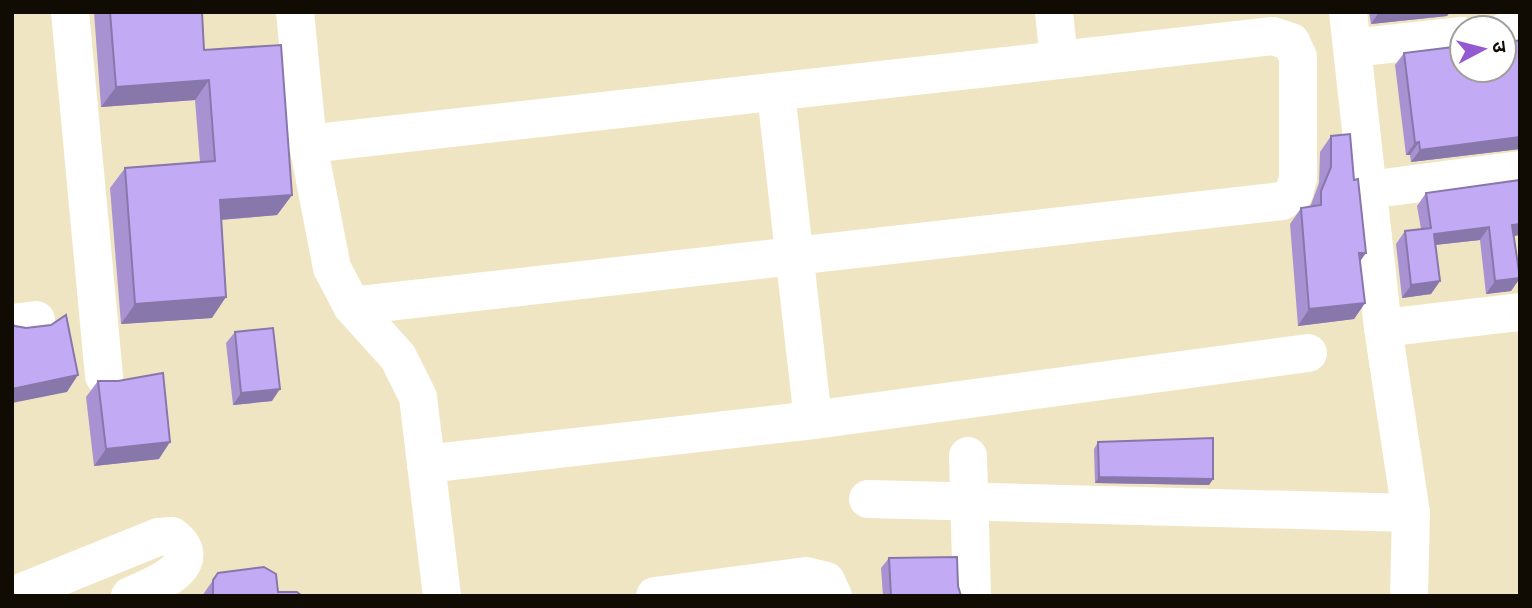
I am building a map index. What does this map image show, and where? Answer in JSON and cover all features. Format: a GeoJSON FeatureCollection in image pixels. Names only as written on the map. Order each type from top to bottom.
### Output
{"type":"FeatureCollection","features":[{"type":"Feature","properties":{"kind":"street"},"geometry":{"type":"LineString","coordinates":[[70,12],[104,376]]}},
{"type":"Feature","properties":{"kind":"street"},"geometry":{"type":"LineString","coordinates":[[295,12],[308,144],[332,268],[352,306],[398,357],[418,397],[442,596]]}},
{"type":"Feature","properties":{"kind":"street"},"geometry":{"type":"LineString","coordinates":[[1054,12],[1059,60]]}},
{"type":"Feature","properties":{"kind":"street"},"geometry":{"type":"LineString","coordinates":[[1409,596],[1411,513],[1383,328],[1351,30],[1448,35]]}},
{"type":"Feature","properties":{"kind":"street"},"geometry":{"type":"LineString","coordinates":[[308,144],[1273,36],[1291,42],[1298,57],[1298,178],[1294,193],[1282,201],[352,306]]}},
{"type":"Feature","properties":{"kind":"street"},"geometry":{"type":"LineString","coordinates":[[776,93],[813,420]]}},
{"type":"Feature","properties":{"kind":"street"},"geometry":{"type":"LineString","coordinates":[[1368,190],[1520,170]]}},
{"type":"Feature","properties":{"kind":"street"},"geometry":{"type":"LineString","coordinates":[[1383,328],[1520,312]]}},
{"type":"Feature","properties":{"kind":"street"},"geometry":{"type":"LineString","coordinates":[[426,464],[813,420],[1308,353]]}},
{"type":"Feature","properties":{"kind":"street"},"geometry":{"type":"LineString","coordinates":[[968,456],[972,596]]}},
{"type":"Feature","properties":{"kind":"street"},"geometry":{"type":"LineString","coordinates":[[868,499],[970,504],[1411,513]]}},
{"type":"Feature","properties":{"kind":"street"},"geometry":{"type":"LineString","coordinates":[[12,596],[158,537],[172,536],[180,542],[183,555],[180,567],[172,577],[130,596]]}},
{"type":"Feature","properties":{"kind":"street"},"geometry":{"type":"LineString","coordinates":[[654,596],[806,576],[826,581],[833,596]]}},
{"type":"Feature","properties":{"kind":"building"},"geometry":{"type":"Polygon","coordinates":[[[110,12],[202,12],[204,50],[281,45],[292,195],[220,200],[226,297],[135,304],[125,168],[215,161],[209,80],[116,87],[110,12]]]}},
{"type":"Feature","properties":{"kind":"building"},"geometry":{"type":"Polygon","coordinates":[[[1520,40],[1520,137],[1420,150],[1419,142],[1415,143],[1404,53],[1448,48],[1448,84],[1518,84],[1520,40]]]}},
{"type":"Feature","properties":{"kind":"building"},"geometry":{"type":"Polygon","coordinates":[[[1350,134],[1354,180],[1358,179],[1366,253],[1359,253],[1365,303],[1309,309],[1301,208],[1321,205],[1321,191],[1331,167],[1331,136],[1350,134]]]}},
{"type":"Feature","properties":{"kind":"building"},"geometry":{"type":"Polygon","coordinates":[[[1520,180],[1520,224],[1512,225],[1520,278],[1495,281],[1489,227],[1434,234],[1440,281],[1411,285],[1405,231],[1431,228],[1426,193],[1520,180]]]}},
{"type":"Feature","properties":{"kind":"building"},"geometry":{"type":"Polygon","coordinates":[[[66,315],[78,375],[12,389],[12,324],[26,328],[51,325],[66,315]]]}},
{"type":"Feature","properties":{"kind":"building"},"geometry":{"type":"Polygon","coordinates":[[[273,328],[280,389],[241,393],[235,332],[273,328]]]}},
{"type":"Feature","properties":{"kind":"building"},"geometry":{"type":"Polygon","coordinates":[[[163,373],[170,442],[106,449],[98,381],[118,381],[163,373]]]}},
{"type":"Feature","properties":{"kind":"building"},"geometry":{"type":"Polygon","coordinates":[[[1213,438],[1213,479],[1099,477],[1098,442],[1213,438]]]}},
{"type":"Feature","properties":{"kind":"building"},"geometry":{"type":"Polygon","coordinates":[[[957,557],[961,596],[891,596],[889,558],[957,557]]]}},
{"type":"Feature","properties":{"kind":"building"},"geometry":{"type":"Polygon","coordinates":[[[264,567],[276,574],[278,592],[297,592],[302,596],[213,596],[213,580],[218,573],[264,567]]]}}]}
